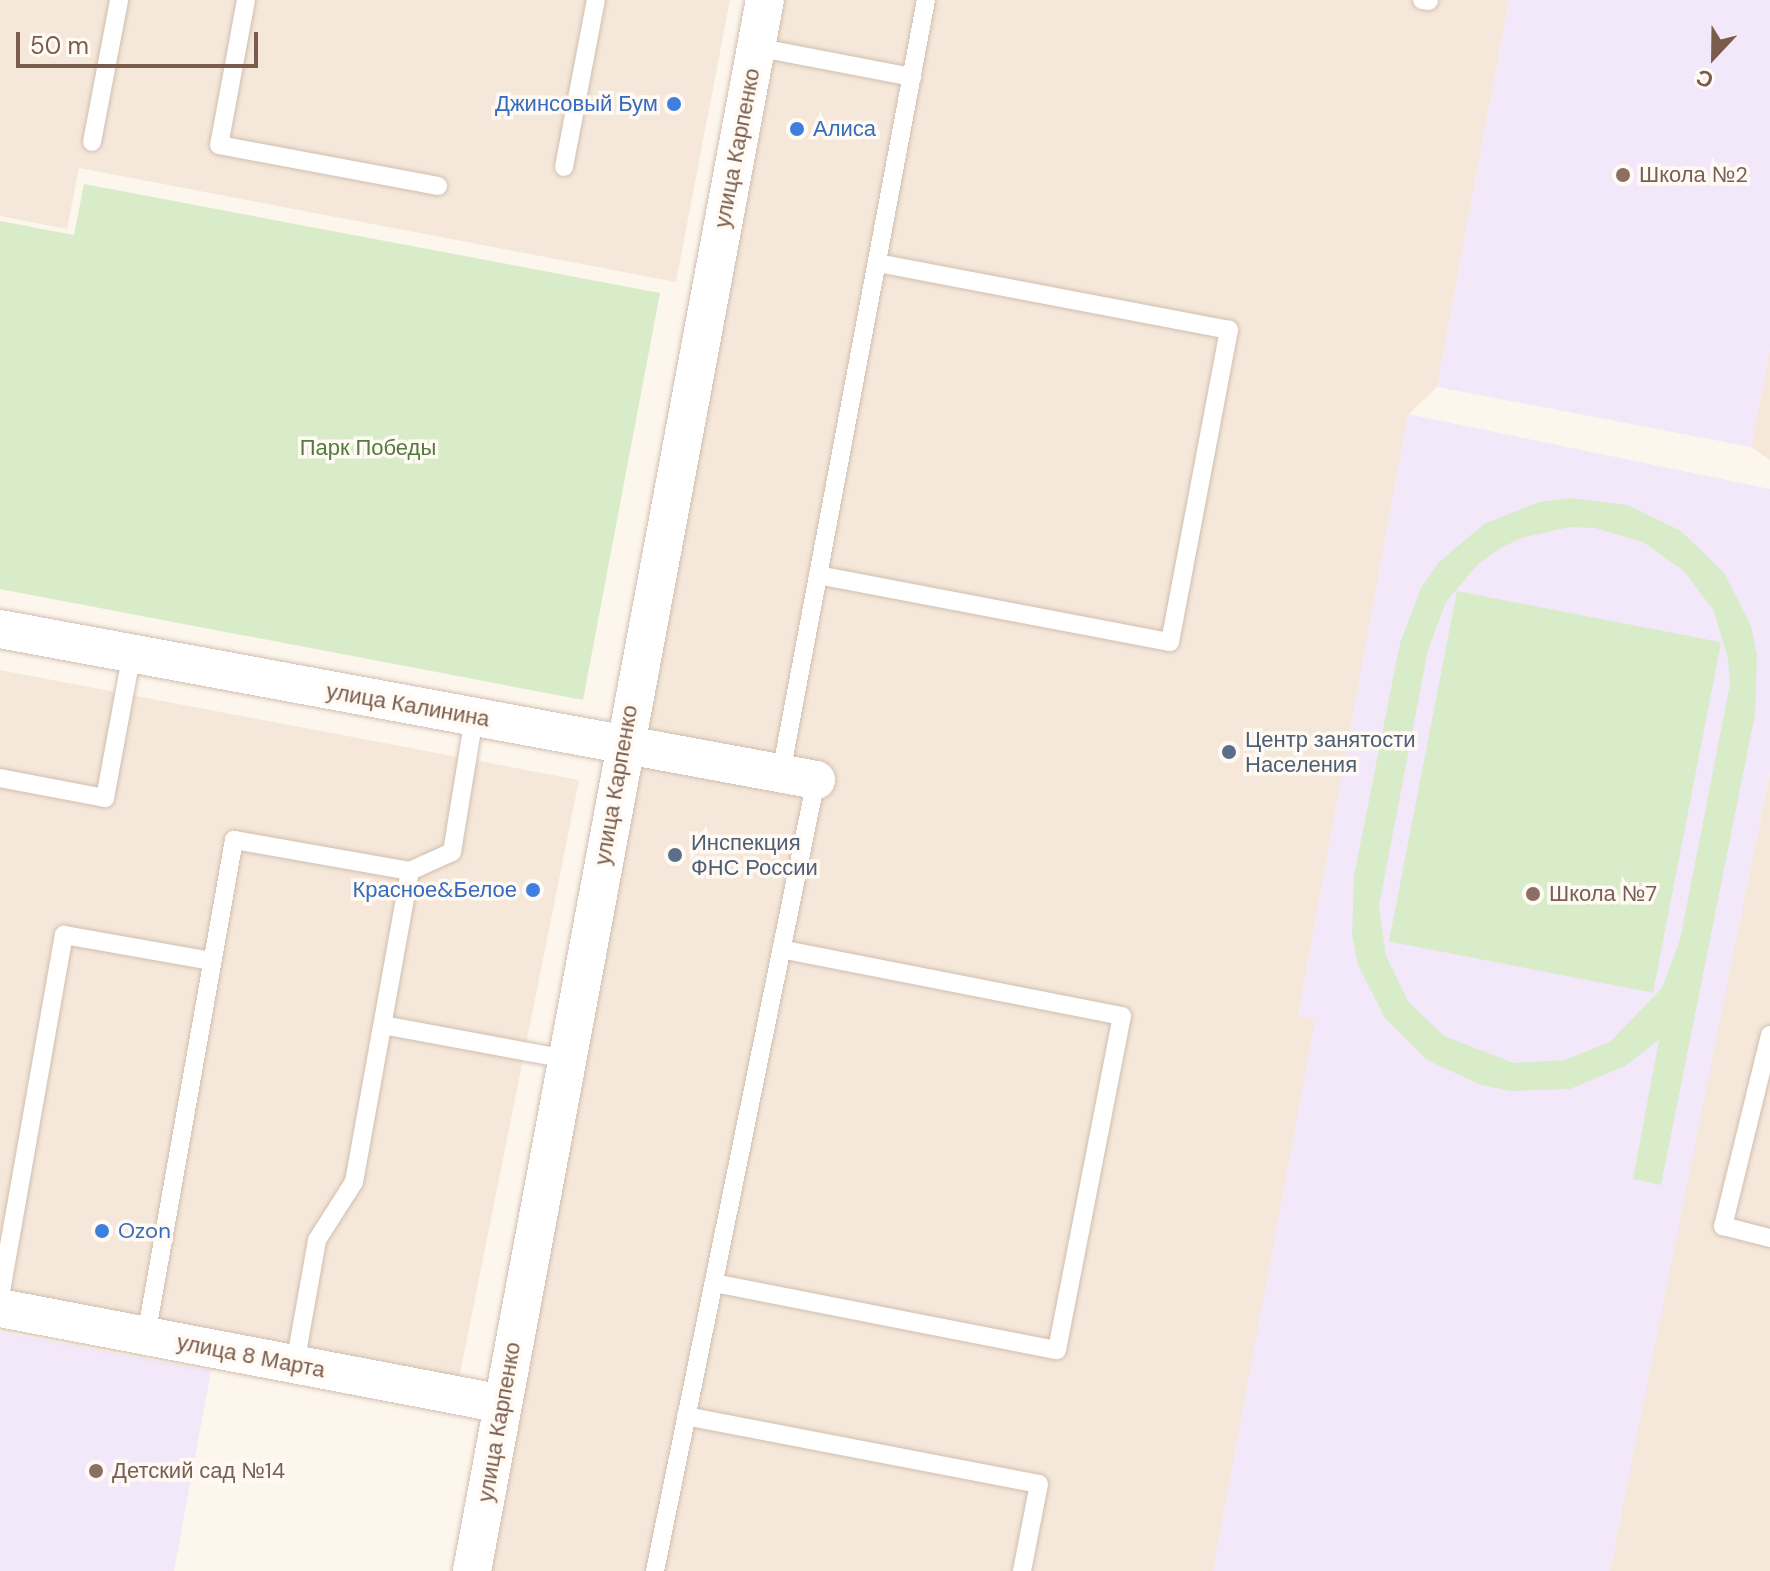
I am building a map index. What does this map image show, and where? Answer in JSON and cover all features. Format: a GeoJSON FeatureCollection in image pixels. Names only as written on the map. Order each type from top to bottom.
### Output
{"type":"FeatureCollection","features":[{"type":"Feature","properties":{"kind":"street","name":"улица Карпенко"},"geometry":{"type":"LineString","coordinates":[[472,1571],[765,0]]}},
{"type":"Feature","properties":{"kind":"street","name":"улица Калинина"},"geometry":{"type":"LineString","coordinates":[[0,629],[799,776]]}},
{"type":"Feature","properties":{"kind":"street","name":"улица 8 Марта"},"geometry":{"type":"LineString","coordinates":[[0,1308],[503,1404]]}},
{"type":"Feature","properties":{"kind":"lane"},"geometry":{"type":"LineString","coordinates":[[92,142],[119,0]]}},
{"type":"Feature","properties":{"kind":"lane"},"geometry":{"type":"LineString","coordinates":[[246,0],[219,145],[438,186]]}},
{"type":"Feature","properties":{"kind":"lane"},"geometry":{"type":"LineString","coordinates":[[564,167],[596,0]]}},
{"type":"Feature","properties":{"kind":"lane"},"geometry":{"type":"LineString","coordinates":[[655,1571],[782,949],[818,575],[926,0]]}},
{"type":"Feature","properties":{"kind":"lane"},"geometry":{"type":"LineString","coordinates":[[756,47],[912,77]]}},
{"type":"Feature","properties":{"kind":"lane"},"geometry":{"type":"LineString","coordinates":[[818,575],[1170,642],[1229,330],[877,263]]}},
{"type":"Feature","properties":{"kind":"lane"},"geometry":{"type":"LineString","coordinates":[[0,778],[105,798],[132,653]]}},
{"type":"Feature","properties":{"kind":"lane"},"geometry":{"type":"LineString","coordinates":[[146,1336],[234,840],[410,871],[452,852],[474,717]]}},
{"type":"Feature","properties":{"kind":"lane"},"geometry":{"type":"LineString","coordinates":[[295,1364],[317,1240],[354,1182],[410,871]]}},
{"type":"Feature","properties":{"kind":"lane"},"geometry":{"type":"LineString","coordinates":[[0,1297],[64,935],[212,961]]}},
{"type":"Feature","properties":{"kind":"lane"},"geometry":{"type":"LineString","coordinates":[[714,1283],[1057,1350],[1122,1016],[782,949]]}},
{"type":"Feature","properties":{"kind":"lane"},"geometry":{"type":"LineString","coordinates":[[383,1025],[566,1059]]}},
{"type":"Feature","properties":{"kind":"lane"},"geometry":{"type":"LineString","coordinates":[[1770,1035],[1723,1226],[1770,1238]]}},
{"type":"Feature","properties":{"kind":"lane"},"geometry":{"type":"LineString","coordinates":[[686,1416],[1039,1484],[1022,1571]]}},
{"type":"Feature","properties":{"kind":"shaded area"},"geometry":{"type":"Polygon","coordinates":[[[0,0],[730,0],[676,282],[79,168],[67,229],[0,216],[0,0]]]}},
{"type":"Feature","properties":{"kind":"shaded area"},"geometry":{"type":"Polygon","coordinates":[[[779,0],[1509,0],[1437,387],[1408,415],[1298,1016],[1316,1020],[1213,1571],[490,1571],[779,0]]]}},
{"type":"Feature","properties":{"kind":"shaded area","name":"Школа №2"},"geometry":{"type":"Polygon","coordinates":[[[1509,0],[1770,0],[1770,349],[1751,447],[1437,387],[1509,0]]]}},
{"type":"Feature","properties":{"kind":"shaded area"},"geometry":{"type":"Polygon","coordinates":[[[1770,349],[1770,460],[1751,447],[1770,349]]]}},
{"type":"Feature","properties":{"kind":"shaded area","name":"Школа №7"},"geometry":{"type":"Polygon","coordinates":[[[1408,414],[1770,489],[1770,771],[1610,1571],[1213,1571],[1315,1020],[1298,1016],[1408,414]]]}},
{"type":"Feature","properties":{"kind":"shaded area"},"geometry":{"type":"Polygon","coordinates":[[[0,670],[579,780],[458,1384],[0,1297],[0,670]]]}},
{"type":"Feature","properties":{"kind":"shaded area"},"geometry":{"type":"Polygon","coordinates":[[[1770,773],[1770,1571],[1610,1571],[1679,1217],[1770,773]]]}},
{"type":"Feature","properties":{"kind":"shaded area","name":"Детский сад №14"},"geometry":{"type":"Polygon","coordinates":[[[0,1332],[211,1371],[174,1571],[0,1571],[0,1332]]]}},
{"type":"Feature","properties":{"kind":"green space","name":"Парк Победы"},"geometry":{"type":"Polygon","coordinates":[[[84,184],[660,293],[583,700],[0,589],[0,221],[74,235],[84,184]]]}},
{"type":"Feature","properties":{"kind":"green space"},"geometry":{"type":"Polygon","coordinates":[[[1569,498],[1628,505],[1681,531],[1724,573],[1751,626],[1757,655],[1755,714],[1661,1185],[1633,1179],[1659,1040],[1625,1066],[1570,1089],[1511,1091],[1481,1085],[1427,1060],[1385,1018],[1358,965],[1352,935],[1354,876],[1400,643],[1421,588],[1438,563],[1484,524],[1539,502],[1569,498]],[[1570,527],[1521,538],[1478,564],[1446,602],[1428,650],[1379,906],[1386,956],[1408,1001],[1444,1036],[1514,1063],[1564,1060],[1610,1042],[1662,988],[1680,940],[1730,684],[1728,659],[1714,611],[1684,571],[1643,542],[1595,528],[1570,527]]]}},
{"type":"Feature","properties":{"kind":"green space"},"geometry":{"type":"Polygon","coordinates":[[[1457,591],[1721,642],[1653,993],[1389,941],[1457,591]]]}},
{"type":"Feature","properties":{"kind":"place","name":"Джинсовый Бум"},"geometry":{"type":"Point","coordinates":[674,104]}},
{"type":"Feature","properties":{"kind":"place","name":"Алиса"},"geometry":{"type":"Point","coordinates":[797,129]}},
{"type":"Feature","properties":{"kind":"place","name":"Школа №2"},"geometry":{"type":"Point","coordinates":[1623,175]}},
{"type":"Feature","properties":{"kind":"place","name":"Центр занятости Населения"},"geometry":{"type":"Point","coordinates":[1229,752]}},
{"type":"Feature","properties":{"kind":"place","name":"Инспекция ФНС России"},"geometry":{"type":"Point","coordinates":[675,855]}},
{"type":"Feature","properties":{"kind":"place","name":"Красное&Белое"},"geometry":{"type":"Point","coordinates":[533,890]}},
{"type":"Feature","properties":{"kind":"place","name":"Школа №7"},"geometry":{"type":"Point","coordinates":[1533,894]}},
{"type":"Feature","properties":{"kind":"place","name":"Ozon"},"geometry":{"type":"Point","coordinates":[102,1231]}},
{"type":"Feature","properties":{"kind":"place","name":"Детский сад №14"},"geometry":{"type":"Point","coordinates":[96,1471]}}]}
